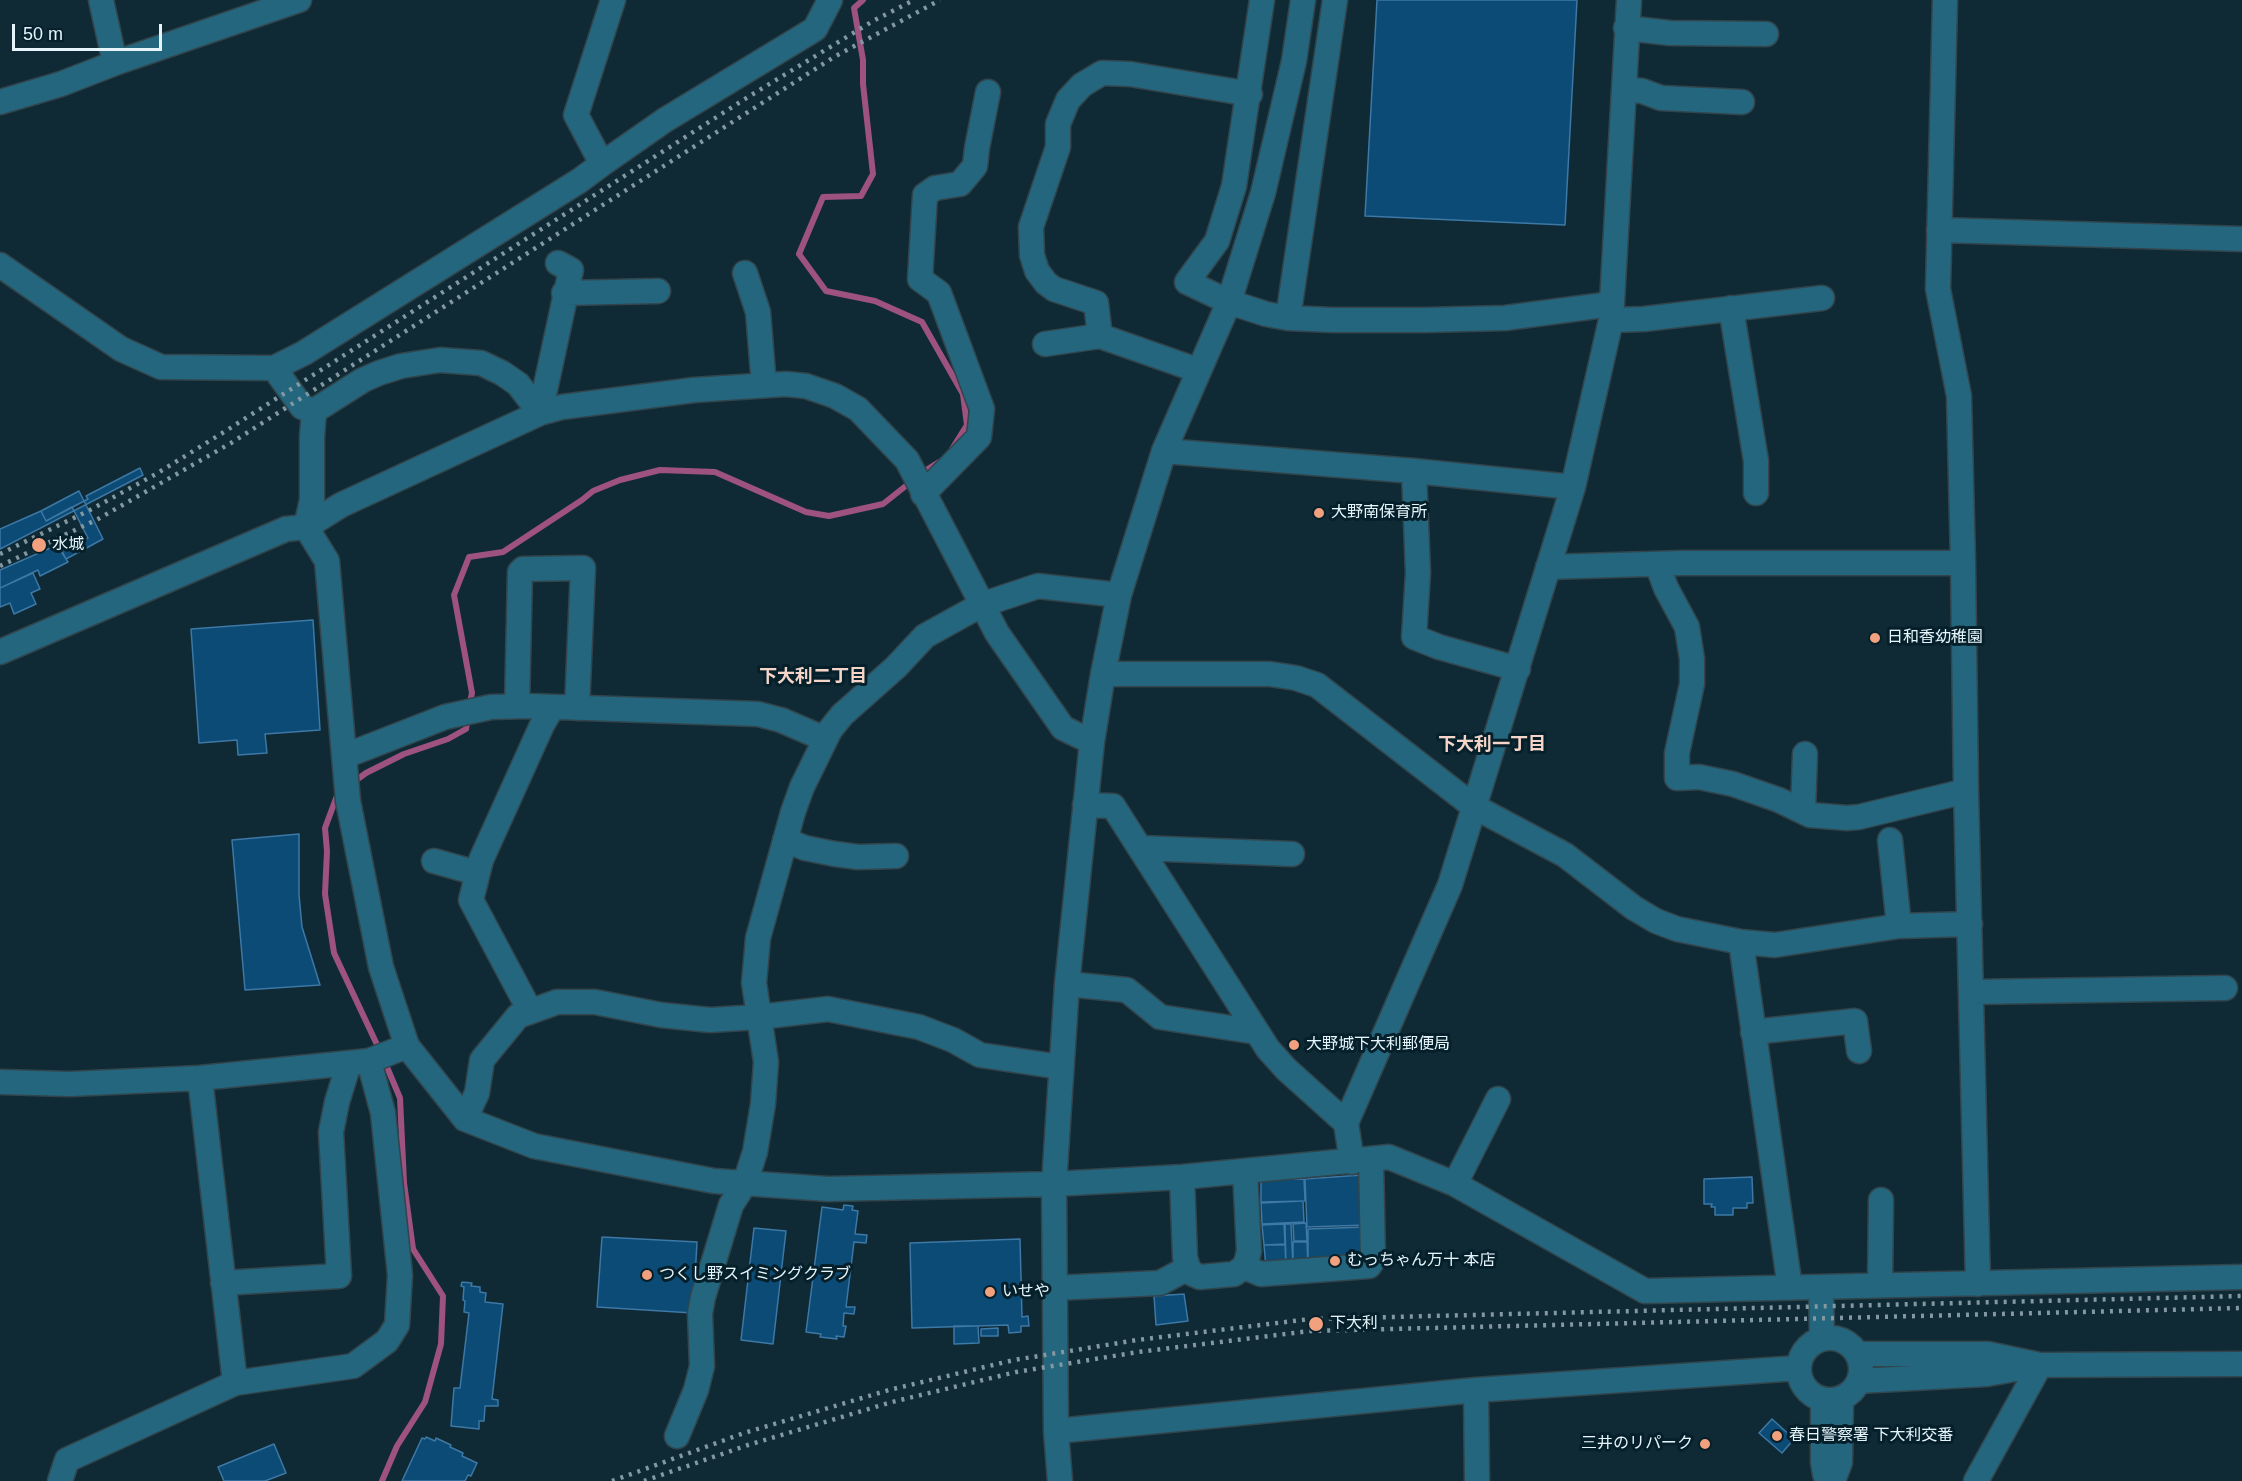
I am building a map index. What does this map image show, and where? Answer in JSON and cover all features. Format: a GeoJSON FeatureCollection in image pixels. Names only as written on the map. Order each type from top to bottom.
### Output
{"type":"FeatureCollection","features":[{"type":"Feature","properties":{"kind":"street"},"geometry":{"type":"LineString","coordinates":[[101,0],[115,63]]}},
{"type":"Feature","properties":{"kind":"street"},"geometry":{"type":"LineString","coordinates":[[0,102],[61,84],[115,63],[299,0]]}},
{"type":"Feature","properties":{"kind":"street"},"geometry":{"type":"LineString","coordinates":[[602,164],[576,115],[613,0]]}},
{"type":"Feature","properties":{"kind":"street"},"geometry":{"type":"LineString","coordinates":[[0,265],[121,349],[161,367],[274,368],[324,340],[579,181],[665,120],[815,29],[830,0]]}},
{"type":"Feature","properties":{"kind":"street"},"geometry":{"type":"LineString","coordinates":[[1262,0],[1250,94],[1234,186],[1217,241],[1186,282],[1229,302],[1266,314],[1288,318],[1332,320],[1505,318],[1612,312],[1644,319],[1822,298]]}},
{"type":"Feature","properties":{"kind":"street"},"geometry":{"type":"LineString","coordinates":[[1060,1481],[1056,1431],[1054,1184],[1067,984],[1092,742],[1103,674],[1119,595],[1164,451],[1197,370],[1229,302],[1263,193],[1294,61],[1303,0]]}},
{"type":"Feature","properties":{"kind":"street"},"geometry":{"type":"LineString","coordinates":[[1288,318],[1335,0]]}},
{"type":"Feature","properties":{"kind":"street"},"geometry":{"type":"LineString","coordinates":[[1346,1123],[1450,885],[1573,487],[1612,312],[1629,0]]}},
{"type":"Feature","properties":{"kind":"street"},"geometry":{"type":"LineString","coordinates":[[1945,0],[1938,289],[1959,396],[1978,1284]]}},
{"type":"Feature","properties":{"kind":"street"},"geometry":{"type":"LineString","coordinates":[[1626,28],[1670,33],[1766,34]]}},
{"type":"Feature","properties":{"kind":"street"},"geometry":{"type":"LineString","coordinates":[[1100,336],[1096,303],[1054,289],[1046,283],[1037,271],[1032,255],[1031,227],[1058,147],[1058,124],[1068,100],[1082,85],[1102,73],[1130,74],[1250,94]]}},
{"type":"Feature","properties":{"kind":"street"},"geometry":{"type":"LineString","coordinates":[[1624,89],[1642,91],[1661,98],[1742,102]]}},
{"type":"Feature","properties":{"kind":"street"},"geometry":{"type":"LineString","coordinates":[[923,495],[979,437],[982,409],[939,293],[920,279],[925,195],[935,188],[960,184],[975,166],[988,92]]}},
{"type":"Feature","properties":{"kind":"street"},"geometry":{"type":"LineString","coordinates":[[1939,230],[2242,239]]}},
{"type":"Feature","properties":{"kind":"street"},"geometry":{"type":"LineString","coordinates":[[540,413],[564,293],[571,270],[558,263]]}},
{"type":"Feature","properties":{"kind":"street"},"geometry":{"type":"LineString","coordinates":[[745,273],[758,312],[764,385]]}},
{"type":"Feature","properties":{"kind":"street"},"geometry":{"type":"LineString","coordinates":[[564,293],[658,291]]}},
{"type":"Feature","properties":{"kind":"street"},"geometry":{"type":"LineString","coordinates":[[1731,308],[1756,461],[1756,493]]}},
{"type":"Feature","properties":{"kind":"street"},"geometry":{"type":"LineString","coordinates":[[1045,344],[1100,336],[1197,370]]}},
{"type":"Feature","properties":{"kind":"street"},"geometry":{"type":"LineString","coordinates":[[314,411],[380,372],[440,360],[481,363],[502,373],[518,384],[540,413]]}},
{"type":"Feature","properties":{"kind":"street"},"geometry":{"type":"LineString","coordinates":[[274,368],[302,407],[314,411]]}},
{"type":"Feature","properties":{"kind":"street"},"geometry":{"type":"LineString","coordinates":[[0,652],[286,529],[306,527],[341,505],[540,413],[562,407],[694,390],[786,384],[806,386],[835,396],[858,409],[907,460],[923,495],[997,633],[1063,728],[1092,742]]}},
{"type":"Feature","properties":{"kind":"street"},"geometry":{"type":"LineString","coordinates":[[314,411],[312,500],[306,527],[327,561],[348,801],[381,967],[407,1046],[465,1119],[534,1146],[714,1181],[828,1189],[1054,1184],[1182,1177],[1389,1157],[1455,1184],[1645,1291],[2242,1277]]}},
{"type":"Feature","properties":{"kind":"street"},"geometry":{"type":"LineString","coordinates":[[1164,451],[1414,471],[1573,487]]}},
{"type":"Feature","properties":{"kind":"street"},"geometry":{"type":"LineString","coordinates":[[1414,471],[1418,573],[1414,637],[1439,648],[1518,669]]}},
{"type":"Feature","properties":{"kind":"street"},"geometry":{"type":"LineString","coordinates":[[1548,567],[1657,564],[1964,563]]}},
{"type":"Feature","properties":{"kind":"street"},"geometry":{"type":"LineString","coordinates":[[1657,564],[1666,588],[1687,627],[1692,659],[1692,684],[1677,753],[1677,778],[1699,777],[1733,784],[1810,815],[1859,817],[1966,791]]}},
{"type":"Feature","properties":{"kind":"street"},"geometry":{"type":"LineString","coordinates":[[517,706],[520,572],[523,569],[583,568],[577,708]]}},
{"type":"Feature","properties":{"kind":"street"},"geometry":{"type":"LineString","coordinates":[[677,1436],[696,1390],[702,1366],[700,1313],[703,1297],[731,1205],[745,1184],[755,1152],[763,1104],[766,1062],[754,983],[758,938],[784,840],[802,787],[825,740],[842,715],[896,667],[925,636],[981,604],[1038,586],[1119,595]]}},
{"type":"Feature","properties":{"kind":"street"},"geometry":{"type":"LineString","coordinates":[[1103,674],[1270,674],[1296,678],[1317,686],[1473,806],[1565,855],[1634,908],[1656,921],[1677,929],[1741,942],[1775,945],[1899,926],[1970,924]]}},
{"type":"Feature","properties":{"kind":"street"},"geometry":{"type":"LineString","coordinates":[[345,760],[458,713],[491,707],[758,714],[781,720],[825,740]]}},
{"type":"Feature","properties":{"kind":"street"},"geometry":{"type":"LineString","coordinates":[[530,1011],[471,900],[481,860],[552,708]]}},
{"type":"Feature","properties":{"kind":"street"},"geometry":{"type":"LineString","coordinates":[[1803,811],[1805,754]]}},
{"type":"Feature","properties":{"kind":"street"},"geometry":{"type":"LineString","coordinates":[[1086,805],[1113,806],[1257,1032],[1286,1069],[1346,1123],[1361,1160],[1373,1260],[1369,1266],[1261,1274],[1244,1267]]}},
{"type":"Feature","properties":{"kind":"street"},"geometry":{"type":"LineString","coordinates":[[784,840],[805,848],[835,854],[858,857],[897,856]]}},
{"type":"Feature","properties":{"kind":"street"},"geometry":{"type":"LineString","coordinates":[[1890,840],[1899,926]]}},
{"type":"Feature","properties":{"kind":"street"},"geometry":{"type":"LineString","coordinates":[[1141,848],[1292,854]]}},
{"type":"Feature","properties":{"kind":"street"},"geometry":{"type":"LineString","coordinates":[[435,861],[477,873]]}},
{"type":"Feature","properties":{"kind":"street"},"geometry":{"type":"LineString","coordinates":[[1741,942],[1790,1288]]}},
{"type":"Feature","properties":{"kind":"street"},"geometry":{"type":"LineString","coordinates":[[1067,984],[1127,990],[1160,1017],[1257,1032]]}},
{"type":"Feature","properties":{"kind":"street"},"geometry":{"type":"LineString","coordinates":[[1971,992],[2226,988]]}},
{"type":"Feature","properties":{"kind":"street"},"geometry":{"type":"LineString","coordinates":[[465,1119],[477,1093],[482,1060],[519,1016],[558,1002],[595,1002],[661,1015],[710,1020],[828,1009],[919,1027],[952,1040],[980,1055],[1061,1067]]}},
{"type":"Feature","properties":{"kind":"street"},"geometry":{"type":"LineString","coordinates":[[1754,1032],[1855,1021],[1859,1052]]}},
{"type":"Feature","properties":{"kind":"street"},"geometry":{"type":"LineString","coordinates":[[0,1082],[70,1084],[200,1078],[359,1062],[407,1046]]}},
{"type":"Feature","properties":{"kind":"street"},"geometry":{"type":"LineString","coordinates":[[223,1283],[339,1276],[331,1132],[337,1102],[359,1062]]}},
{"type":"Feature","properties":{"kind":"street"},"geometry":{"type":"LineString","coordinates":[[60,1481],[67,1460],[235,1383],[353,1366],[387,1341],[397,1325],[400,1275],[384,1125],[359,1062]]}},
{"type":"Feature","properties":{"kind":"street"},"geometry":{"type":"LineString","coordinates":[[200,1078],[235,1383]]}},
{"type":"Feature","properties":{"kind":"street"},"geometry":{"type":"LineString","coordinates":[[1455,1184],[1498,1099]]}},
{"type":"Feature","properties":{"kind":"street"},"geometry":{"type":"LineString","coordinates":[[1182,1177],[1185,1257],[1188,1268],[1192,1274],[1200,1277],[1234,1274],[1244,1267],[1249,1251],[1245,1171]]}},
{"type":"Feature","properties":{"kind":"street"},"geometry":{"type":"LineString","coordinates":[[1880,1285],[1881,1200]]}},
{"type":"Feature","properties":{"kind":"street"},"geometry":{"type":"LineString","coordinates":[[1054,1288],[1160,1283],[1188,1268]]}},
{"type":"Feature","properties":{"kind":"street"},"geometry":{"type":"LineString","coordinates":[[1828,1287],[1829,1338]]}},
{"type":"Feature","properties":{"kind":"street"},"geometry":{"type":"LineString","coordinates":[[1829,1338],[1852,1347],[1861,1363],[1859,1381],[1855,1388],[1832,1399],[1813,1395],[1805,1388],[1800,1379],[1799,1368],[1806,1350],[1829,1338]]}},
{"type":"Feature","properties":{"kind":"street"},"geometry":{"type":"LineString","coordinates":[[1858,1354],[1988,1354],[2040,1365]]}},
{"type":"Feature","properties":{"kind":"street"},"geometry":{"type":"LineString","coordinates":[[1859,1381],[1988,1374],[2040,1365],[2242,1364]]}},
{"type":"Feature","properties":{"kind":"street"},"geometry":{"type":"LineString","coordinates":[[1983,1479],[2040,1365]]}},
{"type":"Feature","properties":{"kind":"street"},"geometry":{"type":"LineString","coordinates":[[1056,1431],[1476,1390],[1799,1368]]}},
{"type":"Feature","properties":{"kind":"street"},"geometry":{"type":"LineString","coordinates":[[1476,1390],[1477,1481]]}},
{"type":"Feature","properties":{"kind":"street"},"geometry":{"type":"LineString","coordinates":[[1832,1399],[1840,1462],[1832,1481]]}},
{"type":"Feature","properties":{"kind":"building"},"geometry":{"type":"Polygon","coordinates":[[[1377,0],[1577,0],[1565,225],[1365,216],[1377,0]]]}},
{"type":"Feature","properties":{"kind":"building"},"geometry":{"type":"Polygon","coordinates":[[[140,468],[143,475],[0,549],[0,529],[41,511],[46,521],[88,499],[86,496],[140,468]]]}},
{"type":"Feature","properties":{"kind":"building"},"geometry":{"type":"Polygon","coordinates":[[[79,491],[103,539],[66,559],[62,551],[88,538],[72,507],[46,521],[41,511],[79,491]]]}},
{"type":"Feature","properties":{"kind":"building"},"geometry":{"type":"Polygon","coordinates":[[[57,545],[68,562],[40,576],[38,570],[0,588],[0,570],[57,545]]]}},
{"type":"Feature","properties":{"kind":"building"},"geometry":{"type":"Polygon","coordinates":[[[33,573],[40,589],[31,593],[36,604],[14,614],[10,603],[0,607],[0,588],[33,573]]]}},
{"type":"Feature","properties":{"kind":"building"},"geometry":{"type":"Polygon","coordinates":[[[313,620],[320,730],[265,734],[267,753],[238,755],[237,740],[199,743],[191,629],[313,620]]]}},
{"type":"Feature","properties":{"kind":"building"},"geometry":{"type":"Polygon","coordinates":[[[299,834],[299,895],[302,927],[320,985],[245,990],[232,840],[299,834]]]}},
{"type":"Feature","properties":{"kind":"building"},"geometry":{"type":"Polygon","coordinates":[[[1362,1175],[1367,1225],[1307,1227],[1305,1179],[1362,1175]]]}},
{"type":"Feature","properties":{"kind":"building"},"geometry":{"type":"Polygon","coordinates":[[[1752,1177],[1753,1203],[1747,1203],[1747,1208],[1733,1208],[1733,1215],[1715,1215],[1715,1207],[1711,1207],[1712,1204],[1704,1204],[1704,1179],[1752,1177]]]}},
{"type":"Feature","properties":{"kind":"building"},"geometry":{"type":"Polygon","coordinates":[[[1304,1179],[1305,1201],[1261,1202],[1261,1180],[1304,1179]]]}},
{"type":"Feature","properties":{"kind":"building"},"geometry":{"type":"Polygon","coordinates":[[[1303,1201],[1304,1222],[1262,1224],[1261,1203],[1303,1201]]]}},
{"type":"Feature","properties":{"kind":"building"},"geometry":{"type":"Polygon","coordinates":[[[844,1205],[853,1206],[852,1210],[858,1211],[855,1234],[867,1235],[866,1243],[854,1242],[846,1307],[855,1307],[854,1314],[844,1313],[843,1326],[846,1326],[844,1337],[836,1336],[837,1339],[806,1332],[822,1207],[843,1210],[844,1205]]]}},
{"type":"Feature","properties":{"kind":"building"},"geometry":{"type":"Polygon","coordinates":[[[1306,1223],[1307,1241],[1294,1241],[1293,1224],[1306,1223]]]}},
{"type":"Feature","properties":{"kind":"building"},"geometry":{"type":"Polygon","coordinates":[[[1284,1224],[1285,1244],[1264,1245],[1262,1225],[1284,1224]]]}},
{"type":"Feature","properties":{"kind":"building"},"geometry":{"type":"Polygon","coordinates":[[[1285,1224],[1291,1224],[1293,1266],[1286,1266],[1285,1224]]]}},
{"type":"Feature","properties":{"kind":"building"},"geometry":{"type":"Polygon","coordinates":[[[1366,1227],[1360,1263],[1308,1265],[1308,1229],[1366,1227]]]}},
{"type":"Feature","properties":{"kind":"building"},"geometry":{"type":"Polygon","coordinates":[[[754,1228],[786,1231],[773,1344],[741,1340],[754,1228]]]}},
{"type":"Feature","properties":{"kind":"building","name":"つくし野スイミングクラブ"},"geometry":{"type":"Polygon","coordinates":[[[602,1237],[697,1242],[693,1313],[597,1307],[602,1237]]]}},
{"type":"Feature","properties":{"kind":"building"},"geometry":{"type":"Polygon","coordinates":[[[1020,1239],[1022,1317],[1028,1316],[1029,1326],[1021,1326],[1021,1332],[1009,1333],[1008,1325],[912,1328],[910,1243],[1020,1239]]]}},
{"type":"Feature","properties":{"kind":"building"},"geometry":{"type":"Polygon","coordinates":[[[1293,1242],[1307,1242],[1308,1266],[1293,1266],[1293,1242]]]}},
{"type":"Feature","properties":{"kind":"building"},"geometry":{"type":"Polygon","coordinates":[[[1264,1245],[1285,1245],[1286,1266],[1266,1268],[1264,1245]]]}},
{"type":"Feature","properties":{"kind":"building"},"geometry":{"type":"Polygon","coordinates":[[[462,1282],[480,1287],[480,1292],[486,1293],[485,1302],[503,1304],[492,1399],[498,1400],[498,1406],[485,1406],[484,1421],[479,1421],[479,1429],[451,1426],[454,1388],[460,1388],[469,1313],[464,1312],[462,1282]]]}},
{"type":"Feature","properties":{"kind":"building"},"geometry":{"type":"Polygon","coordinates":[[[1184,1294],[1188,1321],[1156,1325],[1154,1296],[1184,1294]]]}},
{"type":"Feature","properties":{"kind":"building"},"geometry":{"type":"Polygon","coordinates":[[[954,1326],[978,1326],[979,1343],[954,1344],[954,1326]]]}},
{"type":"Feature","properties":{"kind":"building"},"geometry":{"type":"Polygon","coordinates":[[[998,1328],[998,1336],[981,1336],[981,1329],[998,1328]]]}},
{"type":"Feature","properties":{"kind":"building","name":"春日警察署 下大利交番"},"geometry":{"type":"Polygon","coordinates":[[[1772,1419],[1794,1439],[1782,1453],[1759,1433],[1772,1419]]]}},
{"type":"Feature","properties":{"kind":"building"},"geometry":{"type":"Polygon","coordinates":[[[426,1437],[435,1441],[436,1438],[451,1445],[450,1447],[463,1453],[462,1456],[477,1463],[471,1476],[468,1475],[465,1481],[402,1481],[422,1438],[426,1437]]]}},
{"type":"Feature","properties":{"kind":"building"},"geometry":{"type":"Polygon","coordinates":[[[274,1444],[286,1473],[265,1481],[224,1481],[218,1467],[274,1444]]]}},
{"type":"Feature","properties":{"kind":"waterway"},"geometry":{"type":"LineString","coordinates":[[863,0],[854,8],[863,60],[863,84],[873,174],[861,196],[823,197],[799,254],[826,291],[875,301],[922,322],[963,394],[967,425],[952,449]]}},
{"type":"Feature","properties":{"kind":"waterway"},"geometry":{"type":"LineString","coordinates":[[920,474],[939,462]]}},
{"type":"Feature","properties":{"kind":"waterway"},"geometry":{"type":"LineString","coordinates":[[469,707],[472,693],[454,595],[469,557],[503,552],[593,491],[620,480],[660,470],[715,472],[806,512],[829,516],[883,504],[912,481]]}},
{"type":"Feature","properties":{"kind":"waterway"},"geometry":{"type":"LineString","coordinates":[[351,784],[366,773],[404,754],[448,739],[466,729],[468,717]]}},
{"type":"Feature","properties":{"kind":"waterway"},"geometry":{"type":"LineString","coordinates":[[338,793],[325,828],[327,851],[325,894],[334,953],[380,1051]]}},
{"type":"Feature","properties":{"kind":"waterway"},"geometry":{"type":"LineString","coordinates":[[382,1481],[397,1446],[425,1402],[441,1344],[443,1296],[413,1249],[404,1183],[400,1098],[384,1060]]}},
{"type":"Feature","properties":{"kind":"railway"},"geometry":{"type":"LineString","coordinates":[[0,554],[90,510],[156,474],[748,97],[873,21],[914,0]]}},
{"type":"Feature","properties":{"kind":"railway"},"geometry":{"type":"LineString","coordinates":[[0,566],[98,519],[231,443],[834,57],[940,0]]}},
{"type":"Feature","properties":{"kind":"railway"},"geometry":{"type":"LineString","coordinates":[[612,1481],[744,1433],[889,1390],[1014,1360],[1137,1340],[1310,1319],[2242,1296]]}},
{"type":"Feature","properties":{"kind":"railway"},"geometry":{"type":"LineString","coordinates":[[644,1481],[748,1445],[892,1402],[1016,1372],[1138,1352],[1310,1331],[2242,1308]]}},
{"type":"Feature","properties":{"kind":"place","name":"大野南保育所"},"geometry":{"type":"Point","coordinates":[1319,513]}},
{"type":"Feature","properties":{"kind":"place","name":"水城"},"geometry":{"type":"Point","coordinates":[39,545]}},
{"type":"Feature","properties":{"kind":"place","name":"日和香幼稚園"},"geometry":{"type":"Point","coordinates":[1875,638]}},
{"type":"Feature","properties":{"kind":"place","name":"大野城下大利郵便局"},"geometry":{"type":"Point","coordinates":[1294,1045]}},
{"type":"Feature","properties":{"kind":"place","name":"むっちゃん万十 本店"},"geometry":{"type":"Point","coordinates":[1335,1261]}},
{"type":"Feature","properties":{"kind":"place","name":"つくし野スイミングクラブ"},"geometry":{"type":"Point","coordinates":[647,1275]}},
{"type":"Feature","properties":{"kind":"place","name":"いせや"},"geometry":{"type":"Point","coordinates":[990,1292]}},
{"type":"Feature","properties":{"kind":"place","name":"下大利"},"geometry":{"type":"Point","coordinates":[1316,1324]}},
{"type":"Feature","properties":{"kind":"place","name":"春日警察署 下大利交番"},"geometry":{"type":"Point","coordinates":[1777,1436]}},
{"type":"Feature","properties":{"kind":"place","name":"三井のリパーク"},"geometry":{"type":"Point","coordinates":[1705,1444]}},
{"type":"Feature","properties":{"kind":"district","name":"下大利二丁目"},"geometry":{"type":"Point","coordinates":[813,677]}},
{"type":"Feature","properties":{"kind":"district","name":"下大利一丁目"},"geometry":{"type":"Point","coordinates":[1492,745]}}]}
